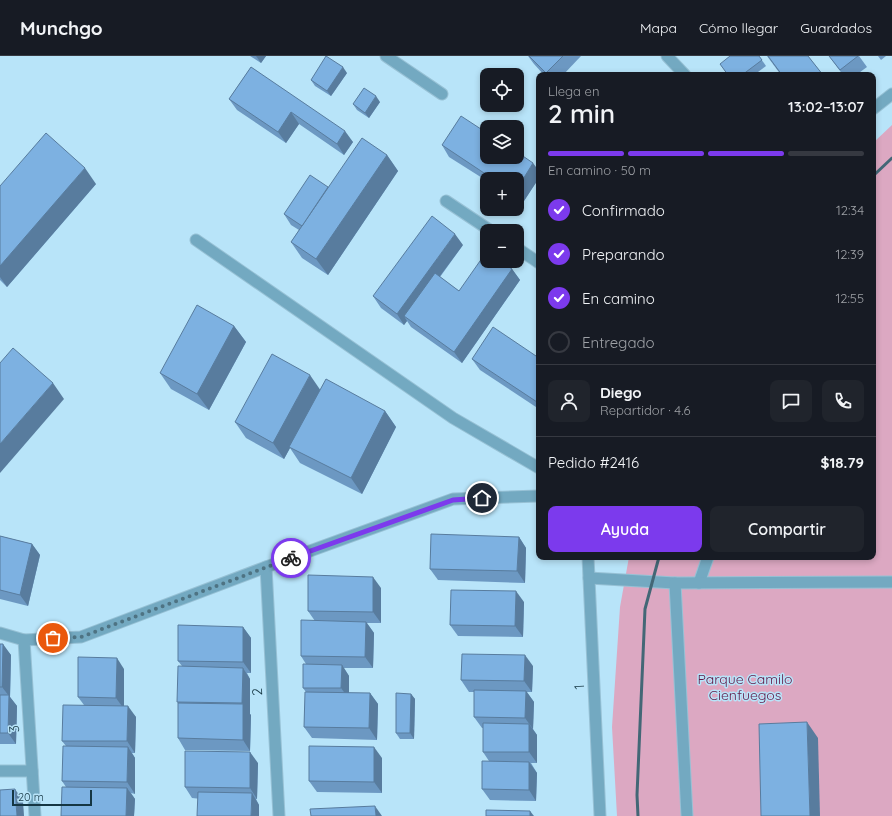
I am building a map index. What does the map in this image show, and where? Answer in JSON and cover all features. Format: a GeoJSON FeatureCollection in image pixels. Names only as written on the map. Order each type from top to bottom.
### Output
{"type":"FeatureCollection","features":[{"type":"Feature","properties":{"kind":"street"},"geometry":{"type":"LineString","coordinates":[[386,56],[442,94]]}},
{"type":"Feature","properties":{"kind":"street"},"geometry":{"type":"LineString","coordinates":[[667,56],[682,72]]}},
{"type":"Feature","properties":{"kind":"street"},"geometry":{"type":"LineString","coordinates":[[876,107],[892,94]]}},
{"type":"Feature","properties":{"kind":"street"},"geometry":{"type":"LineString","coordinates":[[446,201],[480,224]]}},
{"type":"Feature","properties":{"kind":"street"},"geometry":{"type":"LineString","coordinates":[[196,240],[453,418],[536,466]]}},
{"type":"Feature","properties":{"kind":"street"},"geometry":{"type":"LineString","coordinates":[[524,253],[536,261]]}},
{"type":"Feature","properties":{"kind":"street"},"geometry":{"type":"LineString","coordinates":[[0,633],[24,640],[81,637],[266,567],[453,500],[536,496]]}},
{"type":"Feature","properties":{"kind":"street","name":"1"},"geometry":{"type":"LineString","coordinates":[[588,560],[600,816]]}},
{"type":"Feature","properties":{"kind":"street"},"geometry":{"type":"LineString","coordinates":[[699,583],[707,560]]}},
{"type":"Feature","properties":{"kind":"street","name":"2"},"geometry":{"type":"LineString","coordinates":[[266,567],[279,816]]}},
{"type":"Feature","properties":{"kind":"street"},"geometry":{"type":"LineString","coordinates":[[589,578],[675,583],[892,582]]}},
{"type":"Feature","properties":{"kind":"street"},"geometry":{"type":"LineString","coordinates":[[675,583],[687,816]]}},
{"type":"Feature","properties":{"kind":"street","name":"3"},"geometry":{"type":"LineString","coordinates":[[24,640],[35,816]]}},
{"type":"Feature","properties":{"kind":"street"},"geometry":{"type":"LineString","coordinates":[[0,771],[32,771]]}},
{"type":"Feature","properties":{"kind":"green space","name":"Parque Camilo Cienfuegos"},"geometry":{"type":"Polygon","coordinates":[[[892,125],[892,816],[617,816],[612,727],[620,607],[628,560],[876,560],[876,140],[892,125]]]}},
{"type":"Feature","properties":{"kind":"building"},"geometry":{"type":"Polygon","coordinates":[[[326,56],[343,67],[327,91],[311,80],[326,56]]]}},
{"type":"Feature","properties":{"kind":"building"},"geometry":{"type":"Polygon","coordinates":[[[529,56],[563,56],[547,72],[545,72],[529,56]]]}},
{"type":"Feature","properties":{"kind":"building"},"geometry":{"type":"Polygon","coordinates":[[[730,56],[759,56],[762,60],[746,72],[726,72],[720,64],[730,56]]]}},
{"type":"Feature","properties":{"kind":"building"},"geometry":{"type":"Polygon","coordinates":[[[768,56],[808,56],[821,72],[780,72],[768,56]]]}},
{"type":"Feature","properties":{"kind":"building"},"geometry":{"type":"Polygon","coordinates":[[[829,56],[858,56],[840,70],[829,56]]]}},
{"type":"Feature","properties":{"kind":"building"},"geometry":{"type":"Polygon","coordinates":[[[251,67],[345,131],[337,144],[291,112],[278,132],[229,99],[251,67]]]}},
{"type":"Feature","properties":{"kind":"building"},"geometry":{"type":"Polygon","coordinates":[[[364,88],[376,96],[365,113],[353,104],[364,88]]]}},
{"type":"Feature","properties":{"kind":"building"},"geometry":{"type":"Polygon","coordinates":[[[461,116],[480,128],[480,164],[524,164],[524,157],[533,163],[524,178],[524,172],[482,172],[442,145],[461,116]]]}},
{"type":"Feature","properties":{"kind":"building"},"geometry":{"type":"Polygon","coordinates":[[[46,133],[85,168],[0,266],[0,186],[46,133]]]}},
{"type":"Feature","properties":{"kind":"building"},"geometry":{"type":"Polygon","coordinates":[[[362,138],[387,155],[316,259],[291,242],[362,138]]]}},
{"type":"Feature","properties":{"kind":"building"},"geometry":{"type":"Polygon","coordinates":[[[310,175],[328,187],[302,226],[284,214],[310,175]]]}},
{"type":"Feature","properties":{"kind":"building"},"geometry":{"type":"Polygon","coordinates":[[[432,216],[455,234],[397,314],[373,296],[432,216]]]}},
{"type":"Feature","properties":{"kind":"building"},"geometry":{"type":"Polygon","coordinates":[[[480,261],[480,268],[512,269],[454,352],[404,316],[435,273],[459,291],[480,261]]]}},
{"type":"Feature","properties":{"kind":"building"},"geometry":{"type":"Polygon","coordinates":[[[197,305],[234,326],[197,394],[160,373],[197,305]]]}},
{"type":"Feature","properties":{"kind":"building"},"geometry":{"type":"Polygon","coordinates":[[[493,327],[536,356],[536,401],[472,359],[493,327]]]}},
{"type":"Feature","properties":{"kind":"building"},"geometry":{"type":"Polygon","coordinates":[[[13,348],[53,383],[0,444],[0,363],[13,348]]]}},
{"type":"Feature","properties":{"kind":"building"},"geometry":{"type":"Polygon","coordinates":[[[272,354],[310,375],[273,443],[235,422],[272,354]]]}},
{"type":"Feature","properties":{"kind":"building"},"geometry":{"type":"Polygon","coordinates":[[[326,379],[385,411],[351,478],[289,447],[326,379]]]}},
{"type":"Feature","properties":{"kind":"building"},"geometry":{"type":"Polygon","coordinates":[[[431,534],[519,537],[517,571],[430,569],[431,534]]]}},
{"type":"Feature","properties":{"kind":"building"},"geometry":{"type":"Polygon","coordinates":[[[0,536],[32,544],[20,595],[0,590],[0,536]]]}},
{"type":"Feature","properties":{"kind":"building"},"geometry":{"type":"Polygon","coordinates":[[[308,575],[373,577],[373,612],[308,611],[308,575]]]}},
{"type":"Feature","properties":{"kind":"building"},"geometry":{"type":"Polygon","coordinates":[[[451,590],[516,591],[515,626],[450,625],[451,590]]]}},
{"type":"Feature","properties":{"kind":"building"},"geometry":{"type":"Polygon","coordinates":[[[301,620],[366,622],[365,657],[301,656],[301,620]]]}},
{"type":"Feature","properties":{"kind":"building"},"geometry":{"type":"Polygon","coordinates":[[[178,625],[243,627],[243,662],[178,661],[178,625]]]}},
{"type":"Feature","properties":{"kind":"building"},"geometry":{"type":"Polygon","coordinates":[[[0,644],[3,644],[2,687],[0,687],[0,644]]]}},
{"type":"Feature","properties":{"kind":"building"},"geometry":{"type":"Polygon","coordinates":[[[462,654],[525,655],[524,681],[461,680],[462,654]]]}},
{"type":"Feature","properties":{"kind":"building"},"geometry":{"type":"Polygon","coordinates":[[[78,657],[117,658],[116,698],[78,697],[78,657]]]}},
{"type":"Feature","properties":{"kind":"building"},"geometry":{"type":"Polygon","coordinates":[[[303,664],[342,665],[341,688],[303,688],[303,664]]]}},
{"type":"Feature","properties":{"kind":"building"},"geometry":{"type":"Polygon","coordinates":[[[178,666],[243,668],[242,703],[177,702],[178,666]]]}},
{"type":"Feature","properties":{"kind":"building"},"geometry":{"type":"Polygon","coordinates":[[[474,690],[526,691],[525,718],[474,717],[474,690]]]}},
{"type":"Feature","properties":{"kind":"building"},"geometry":{"type":"Polygon","coordinates":[[[305,692],[370,693],[369,728],[304,727],[305,692]]]}},
{"type":"Feature","properties":{"kind":"building"},"geometry":{"type":"Polygon","coordinates":[[[396,693],[411,694],[410,733],[396,733],[396,693]]]}},
{"type":"Feature","properties":{"kind":"building"},"geometry":{"type":"Polygon","coordinates":[[[0,695],[9,695],[8,733],[0,733],[0,695]]]}},
{"type":"Feature","properties":{"kind":"building"},"geometry":{"type":"Polygon","coordinates":[[[178,703],[243,704],[243,740],[178,738],[178,703]]]}},
{"type":"Feature","properties":{"kind":"building"},"geometry":{"type":"Polygon","coordinates":[[[63,705],[128,706],[127,741],[62,741],[63,705]]]}},
{"type":"Feature","properties":{"kind":"building"},"geometry":{"type":"Polygon","coordinates":[[[807,722],[810,816],[761,816],[759,724],[807,722]]]}},
{"type":"Feature","properties":{"kind":"building"},"geometry":{"type":"Polygon","coordinates":[[[483,723],[529,724],[529,752],[483,752],[483,723]]]}},
{"type":"Feature","properties":{"kind":"building"},"geometry":{"type":"Polygon","coordinates":[[[63,746],[128,747],[127,782],[62,781],[63,746]]]}},
{"type":"Feature","properties":{"kind":"building"},"geometry":{"type":"Polygon","coordinates":[[[309,746],[374,747],[374,782],[309,781],[309,746]]]}},
{"type":"Feature","properties":{"kind":"building"},"geometry":{"type":"Polygon","coordinates":[[[185,751],[250,752],[250,788],[185,787],[185,751]]]}},
{"type":"Feature","properties":{"kind":"building"},"geometry":{"type":"Polygon","coordinates":[[[482,761],[529,762],[529,790],[482,789],[482,761]]]}},
{"type":"Feature","properties":{"kind":"building"},"geometry":{"type":"Polygon","coordinates":[[[62,787],[127,788],[126,816],[61,816],[62,787]]]}},
{"type":"Feature","properties":{"kind":"building"},"geometry":{"type":"Polygon","coordinates":[[[15,789],[17,816],[0,816],[0,790],[15,789]]]}},
{"type":"Feature","properties":{"kind":"building"},"geometry":{"type":"Polygon","coordinates":[[[198,792],[252,793],[251,816],[197,816],[198,792]]]}},
{"type":"Feature","properties":{"kind":"building"},"geometry":{"type":"Polygon","coordinates":[[[375,806],[376,816],[311,816],[310,809],[375,806]]]}},
{"type":"Feature","properties":{"kind":"building"},"geometry":{"type":"Polygon","coordinates":[[[486,810],[530,811],[530,816],[486,816],[486,810]]]}},
{"type":"Feature","properties":{"kind":"railway"},"geometry":{"type":"LineString","coordinates":[[876,173],[892,158]]}},
{"type":"Feature","properties":{"kind":"railway"},"geometry":{"type":"LineString","coordinates":[[638,816],[637,795],[645,609],[658,560]]}},
{"type":"Feature","properties":{"kind":"way so far"},"geometry":{"type":"LineString","coordinates":[[53,638],[81,637],[291,558]]}},
{"type":"Feature","properties":{"kind":"route"},"geometry":{"type":"LineString","coordinates":[[291,558],[453,500],[482,498]]}}]}
